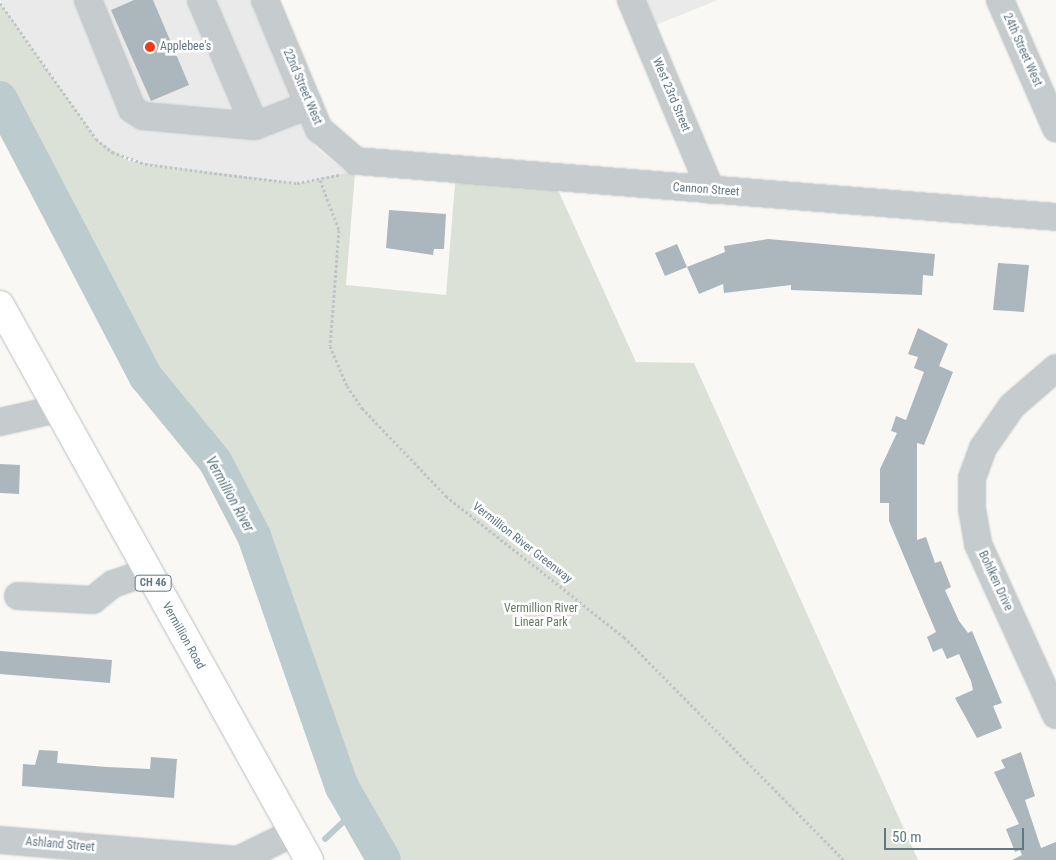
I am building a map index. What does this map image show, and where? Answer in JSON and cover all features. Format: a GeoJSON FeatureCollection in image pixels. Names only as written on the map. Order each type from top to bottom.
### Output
{"type":"FeatureCollection","features":[{"type":"Feature","properties":{"kind":"main road","name":"Vermillion Road"},"geometry":{"type":"LineString","coordinates":[[0,306],[309,860]]}},
{"type":"Feature","properties":{"kind":"street"},"geometry":{"type":"LineString","coordinates":[[88,0],[132,109],[143,116],[255,126],[309,105]]}},
{"type":"Feature","properties":{"kind":"street"},"geometry":{"type":"LineString","coordinates":[[201,0],[255,126]]}},
{"type":"Feature","properties":{"kind":"street","name":"22nd Street West"},"geometry":{"type":"LineString","coordinates":[[265,0],[319,129],[356,161]]}},
{"type":"Feature","properties":{"kind":"street","name":"West 23rd Street"},"geometry":{"type":"LineString","coordinates":[[631,0],[711,190]]}},
{"type":"Feature","properties":{"kind":"street","name":"24th Street West"},"geometry":{"type":"LineString","coordinates":[[1000,0],[1056,128]]}},
{"type":"Feature","properties":{"kind":"street","name":"Cannon Street"},"geometry":{"type":"LineString","coordinates":[[356,161],[1056,217]]}},
{"type":"Feature","properties":{"kind":"street","name":"Bohlken Drive"},"geometry":{"type":"LineString","coordinates":[[1054,368],[1012,406],[983,448],[972,478],[972,509],[978,544],[1056,715]]}},
{"type":"Feature","properties":{"kind":"street"},"geometry":{"type":"LineString","coordinates":[[0,422],[57,409]]}},
{"type":"Feature","properties":{"kind":"street"},"geometry":{"type":"LineString","coordinates":[[18,596],[93,600],[113,584],[147,572]]}},
{"type":"Feature","properties":{"kind":"street","name":"Ashland Street"},"geometry":{"type":"LineString","coordinates":[[0,840],[238,860],[293,833]]}},
{"type":"Feature","properties":{"kind":"path","name":"Vermillion River Greenway"},"geometry":{"type":"LineString","coordinates":[[0,4],[84,122],[106,148],[130,161],[269,180],[320,180],[340,237],[330,312],[330,346],[347,386],[362,408],[446,496],[624,637],[844,860]]}},
{"type":"Feature","properties":{"kind":"shaded area"},"geometry":{"type":"Polygon","coordinates":[[[0,0],[273,0],[252,6],[316,148],[348,173],[297,183],[145,164],[112,152],[96,139],[29,49],[0,0]]]}},
{"type":"Feature","properties":{"kind":"shaded area"},"geometry":{"type":"Polygon","coordinates":[[[646,0],[718,0],[656,25],[646,0]]]}},
{"type":"Feature","properties":{"kind":"green space","name":"Vermillion River Linear Park"},"geometry":{"type":"Polygon","coordinates":[[[0,3],[96,139],[129,161],[297,183],[347,173],[356,161],[346,285],[446,295],[456,172],[553,179],[636,362],[694,363],[918,860],[384,860],[342,787],[254,536],[215,461],[146,377],[0,98],[0,3]]]}},
{"type":"Feature","properties":{"kind":"building","name":"Applebee's"},"geometry":{"type":"Polygon","coordinates":[[[134,0],[153,0],[189,85],[151,101],[111,10],[134,0]]]}},
{"type":"Feature","properties":{"kind":"building"},"geometry":{"type":"Polygon","coordinates":[[[389,210],[446,214],[444,249],[434,249],[433,255],[386,248],[389,210]]]}},
{"type":"Feature","properties":{"kind":"building"},"geometry":{"type":"Polygon","coordinates":[[[768,239],[935,254],[933,276],[923,275],[922,295],[791,290],[791,285],[724,293],[723,284],[699,294],[687,267],[725,252],[724,246],[768,239]]]}},
{"type":"Feature","properties":{"kind":"building"},"geometry":{"type":"Polygon","coordinates":[[[677,244],[687,267],[665,276],[655,253],[677,244]]]}},
{"type":"Feature","properties":{"kind":"building"},"geometry":{"type":"Polygon","coordinates":[[[998,263],[1029,265],[1024,312],[993,310],[998,263]]]}},
{"type":"Feature","properties":{"kind":"building"},"geometry":{"type":"Polygon","coordinates":[[[918,328],[948,344],[939,366],[953,372],[924,445],[917,443],[917,540],[926,537],[935,563],[941,561],[951,587],[945,590],[959,621],[968,633],[972,631],[1002,703],[993,706],[1002,728],[977,738],[955,698],[973,690],[971,681],[959,654],[947,659],[942,648],[933,652],[927,637],[936,632],[889,521],[889,503],[880,503],[880,469],[897,433],[891,431],[896,416],[906,420],[924,372],[914,368],[918,357],[908,354],[918,328]]]}},
{"type":"Feature","properties":{"kind":"building"},"geometry":{"type":"Polygon","coordinates":[[[0,464],[20,465],[19,494],[0,493],[0,464]]]}},
{"type":"Feature","properties":{"kind":"building"},"geometry":{"type":"Polygon","coordinates":[[[0,651],[112,660],[110,683],[0,674],[0,651]]]}},
{"type":"Feature","properties":{"kind":"building"},"geometry":{"type":"Polygon","coordinates":[[[39,750],[58,751],[57,763],[107,767],[150,769],[151,757],[177,759],[174,798],[22,786],[23,764],[35,765],[39,750]]]}},
{"type":"Feature","properties":{"kind":"building"},"geometry":{"type":"Polygon","coordinates":[[[1021,752],[1035,796],[1025,800],[1041,848],[1056,842],[1056,860],[1012,860],[1022,855],[1020,850],[1015,852],[1006,829],[1019,824],[994,772],[1005,768],[1001,760],[1021,752]]]}},
{"type":"Feature","properties":{"kind":"waterway","name":"Vermillion River"},"geometry":{"type":"LineString","coordinates":[[0,98],[146,377],[215,461],[254,536],[342,787],[384,860]]}},
{"type":"Feature","properties":{"kind":"waterway"},"geometry":{"type":"LineString","coordinates":[[325,839],[353,813]]}},
{"type":"Feature","properties":{"kind":"place","name":"Applebee's"},"geometry":{"type":"Point","coordinates":[150,47]}}]}
